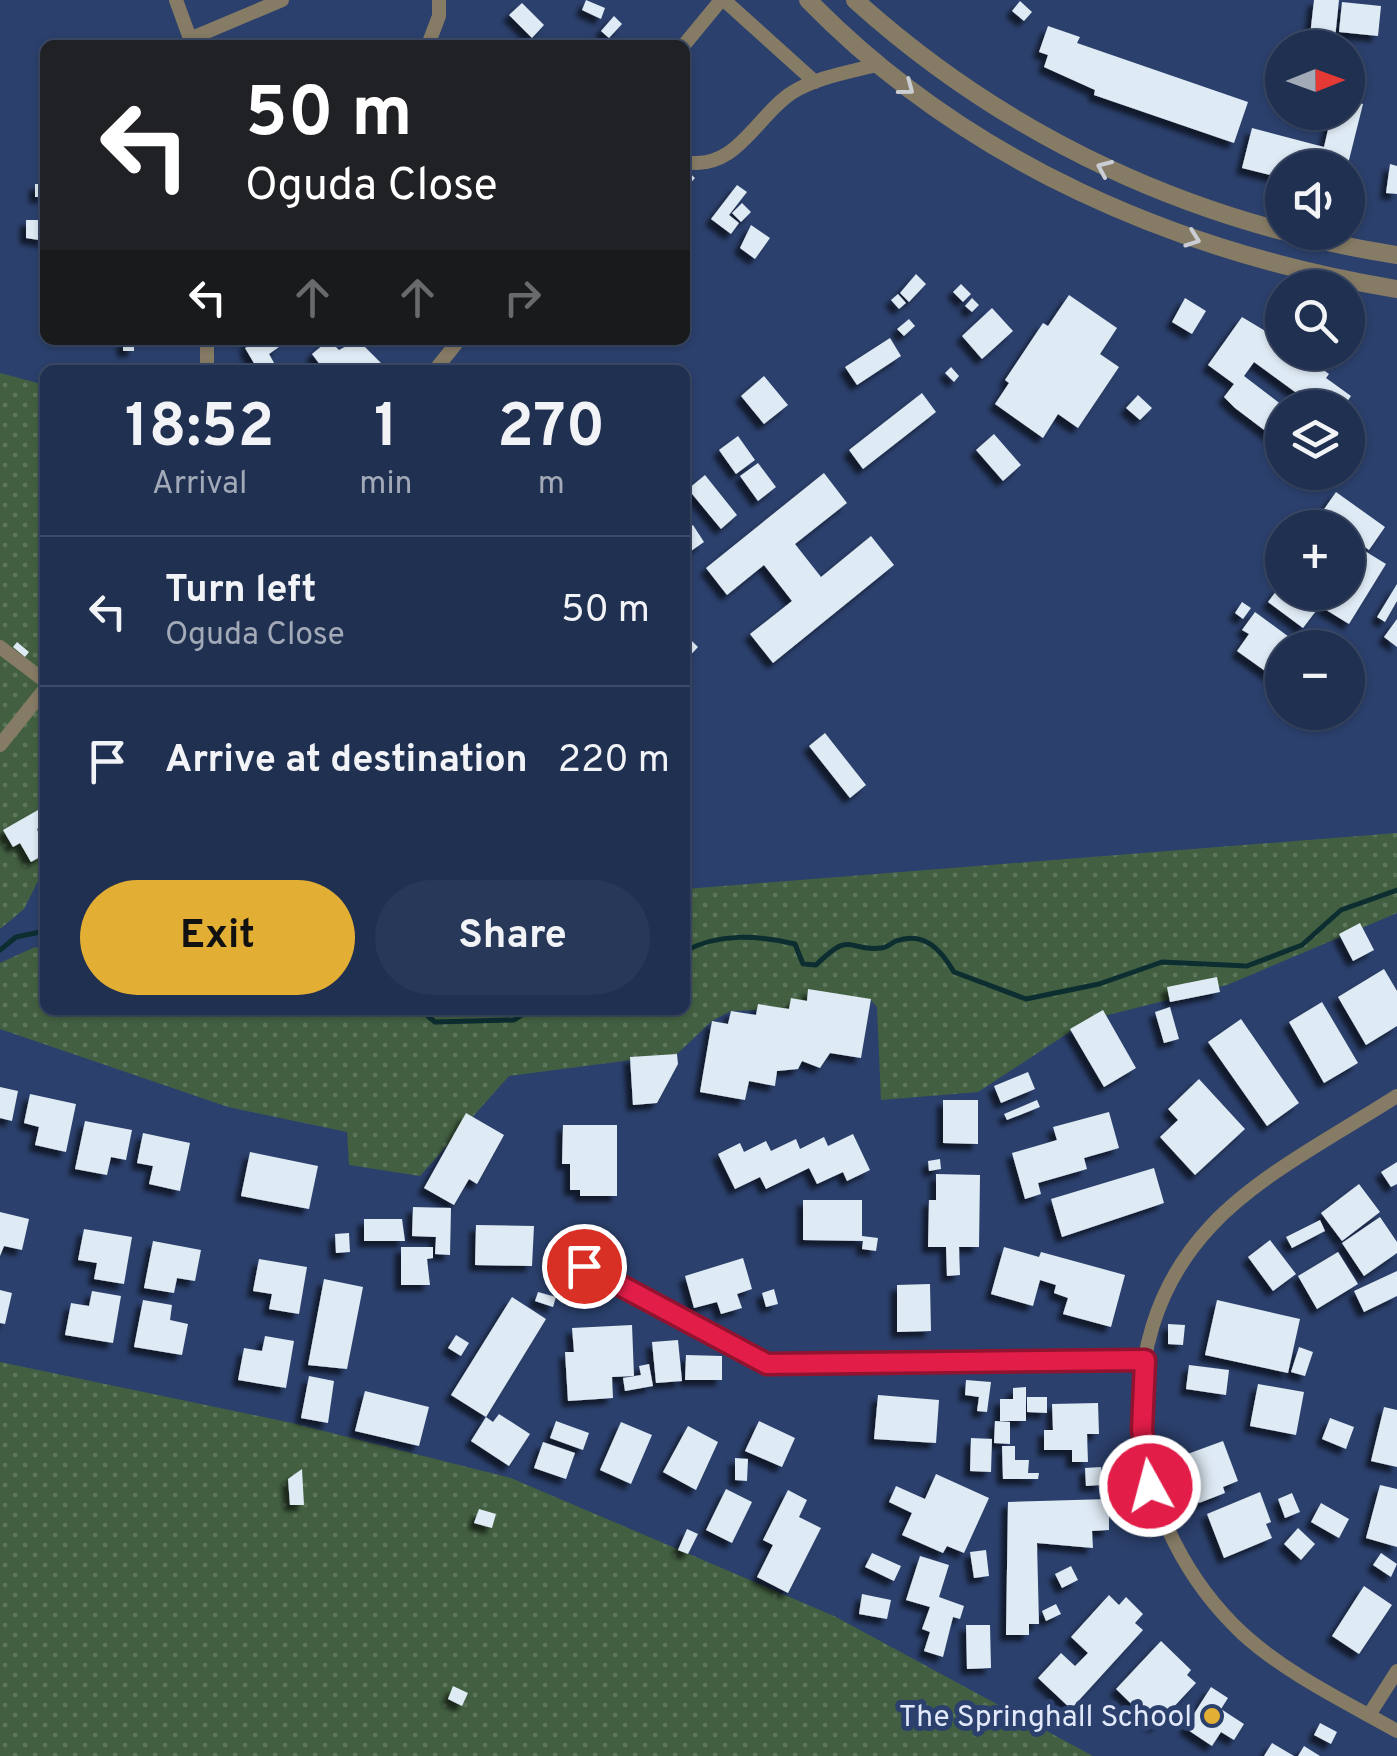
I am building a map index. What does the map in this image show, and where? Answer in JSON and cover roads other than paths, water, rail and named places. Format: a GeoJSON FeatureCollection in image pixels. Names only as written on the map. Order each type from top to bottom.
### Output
{"type":"FeatureCollection","features":[{"type":"Feature","properties":{"kind":"street"},"geometry":{"type":"LineString","coordinates":[[176,0],[192,40]]}},
{"type":"Feature","properties":{"kind":"street"},"geometry":{"type":"LineString","coordinates":[[194,40],[282,0]]}},
{"type":"Feature","properties":{"kind":"street"},"geometry":{"type":"LineString","coordinates":[[430,40],[439,0]]}},
{"type":"Feature","properties":{"kind":"street"},"geometry":{"type":"LineString","coordinates":[[688,40],[723,0],[815,82]]}},
{"type":"Feature","properties":{"kind":"street"},"geometry":{"type":"LineString","coordinates":[[808,0],[876,65],[967,133],[1133,215],[1244,256],[1397,289]]}},
{"type":"Feature","properties":{"kind":"street"},"geometry":{"type":"LineString","coordinates":[[855,0],[968,88],[1087,160],[1234,220],[1312,241],[1397,255]]}},
{"type":"Feature","properties":{"kind":"street"},"geometry":{"type":"LineString","coordinates":[[690,162],[710,161],[738,148],[789,94],[815,82],[876,65]]}},
{"type":"Feature","properties":{"kind":"street"},"geometry":{"type":"LineString","coordinates":[[439,365],[455,345]]}},
{"type":"Feature","properties":{"kind":"street"},"geometry":{"type":"LineString","coordinates":[[0,647],[40,677]]}},
{"type":"Feature","properties":{"kind":"street"},"geometry":{"type":"LineString","coordinates":[[0,745],[40,696]]}},
{"type":"Feature","properties":{"kind":"street"},"geometry":{"type":"LineString","coordinates":[[1397,1096],[1232,1206],[1208,1229],[1167,1294],[1145,1360],[1142,1430],[1150,1486],[1171,1544],[1204,1594],[1246,1636],[1397,1731]]}},
{"type":"Feature","properties":{"kind":"street"},"geometry":{"type":"LineString","coordinates":[[584,1266],[767,1364],[1145,1360]]}},
{"type":"Feature","properties":{"kind":"street"},"geometry":{"type":"LineString","coordinates":[[1369,1715],[1397,1670]]}},
{"type":"Feature","properties":{"kind":"waterway"},"geometry":{"type":"LineString","coordinates":[[690,949],[739,937],[767,939],[795,944],[803,964],[816,965],[844,945],[881,948],[915,939],[931,944],[954,972],[1026,999],[1099,984],[1162,962],[1247,966],[1302,945],[1341,910],[1397,890]]}},
{"type":"Feature","properties":{"kind":"waterway"},"geometry":{"type":"LineString","coordinates":[[0,950],[16,937],[40,932]]}},
{"type":"Feature","properties":{"kind":"waterway"},"geometry":{"type":"LineString","coordinates":[[427,1015],[435,1022],[514,1020],[522,1015]]}},
{"type":"Feature","properties":{"kind":"place","name":"The Springhall School"},"geometry":{"type":"Point","coordinates":[1212,1716]}}]}
